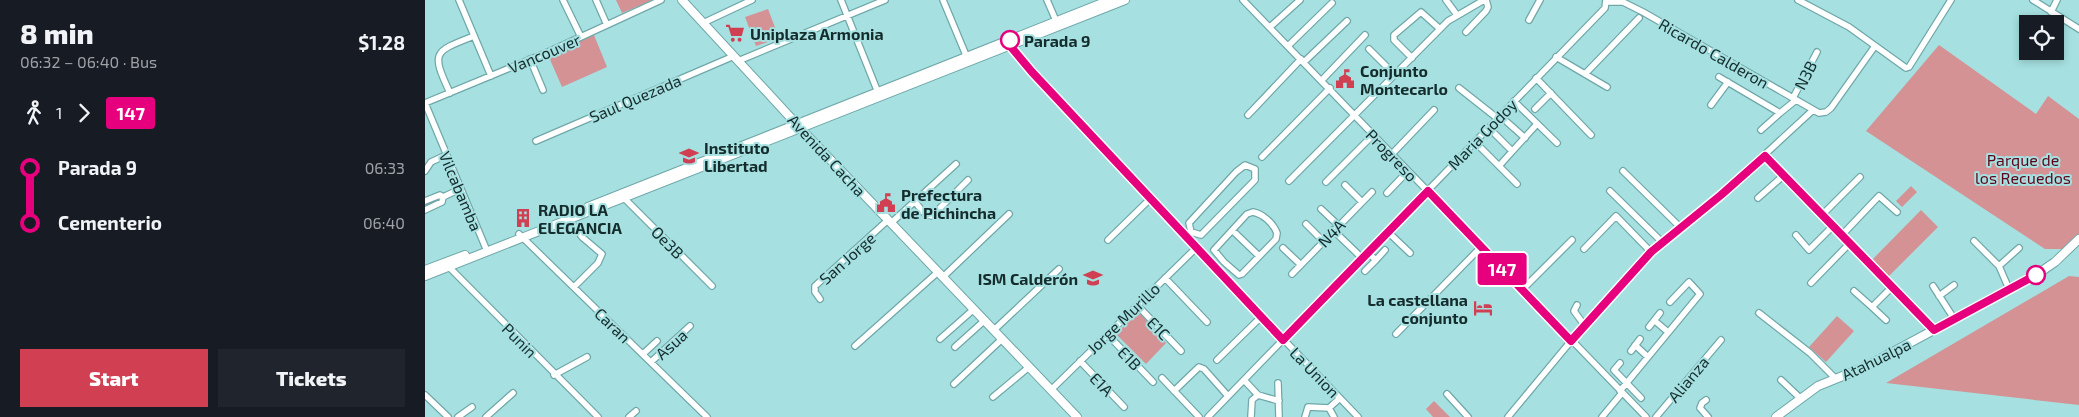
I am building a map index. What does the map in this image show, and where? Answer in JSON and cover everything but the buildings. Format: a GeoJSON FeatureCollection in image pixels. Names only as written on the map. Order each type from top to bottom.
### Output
{"type":"FeatureCollection","features":[{"type":"Feature","properties":{"kind":"main road","name":"Avenida Cacha"},"geometry":{"type":"LineString","coordinates":[[682,0],[940,275],[1077,417]]}},
{"type":"Feature","properties":{"kind":"main road"},"geometry":{"type":"LineString","coordinates":[[521,236],[1008,44],[1110,0]]}},
{"type":"Feature","properties":{"kind":"main road"},"geometry":{"type":"LineString","coordinates":[[1057,24],[1125,0]]}},
{"type":"Feature","properties":{"kind":"main road"},"geometry":{"type":"LineString","coordinates":[[425,270],[625,198],[799,126]]}},
{"type":"Feature","properties":{"kind":"main road","name":"Atahualpa"},"geometry":{"type":"LineString","coordinates":[[1776,417],[1818,386],[1865,367],[2037,275],[2051,265],[2079,239]]}},
{"type":"Feature","properties":{"kind":"main road"},"geometry":{"type":"LineString","coordinates":[[425,276],[446,264]]}},
{"type":"Feature","properties":{"kind":"street"},"geometry":{"type":"LineString","coordinates":[[459,0],[491,76]]}},
{"type":"Feature","properties":{"kind":"street"},"geometry":{"type":"LineString","coordinates":[[563,0],[581,37]]}},
{"type":"Feature","properties":{"kind":"street"},"geometry":{"type":"LineString","coordinates":[[596,0],[607,24]]}},
{"type":"Feature","properties":{"kind":"street","name":"Vancouver"},"geometry":{"type":"LineString","coordinates":[[425,103],[581,37],[661,0]]}},
{"type":"Feature","properties":{"kind":"street"},"geometry":{"type":"LineString","coordinates":[[703,23],[752,0]]}},
{"type":"Feature","properties":{"kind":"street"},"geometry":{"type":"LineString","coordinates":[[841,0],[879,95]]}},
{"type":"Feature","properties":{"kind":"street","name":"Saul Quezada"},"geometry":{"type":"LineString","coordinates":[[536,141],[885,0]]}},
{"type":"Feature","properties":{"kind":"street"},"geometry":{"type":"LineString","coordinates":[[943,0],[967,60]]}},
{"type":"Feature","properties":{"kind":"street"},"geometry":{"type":"LineString","coordinates":[[1047,0],[1057,24]]}},
{"type":"Feature","properties":{"kind":"street","name":"Progreso"},"geometry":{"type":"LineString","coordinates":[[1243,0],[1646,417]]}},
{"type":"Feature","properties":{"kind":"street"},"geometry":{"type":"LineString","coordinates":[[1270,27],[1300,0]]}},
{"type":"Feature","properties":{"kind":"street"},"geometry":{"type":"LineString","coordinates":[[1446,0],[1457,15]]}},
{"type":"Feature","properties":{"kind":"street"},"geometry":{"type":"LineString","coordinates":[[1289,181],[1440,29],[1457,15],[1485,0],[1488,7],[1486,11],[1466,32]]}},
{"type":"Feature","properties":{"kind":"street"},"geometry":{"type":"LineString","coordinates":[[1529,20],[1540,0]]}},
{"type":"Feature","properties":{"kind":"street"},"geometry":{"type":"LineString","coordinates":[[1797,0],[1849,27],[1904,67],[1909,67],[1951,0]]}},
{"type":"Feature","properties":{"kind":"street"},"geometry":{"type":"LineString","coordinates":[[2033,0],[2079,29]]}},
{"type":"Feature","properties":{"kind":"street"},"geometry":{"type":"LineString","coordinates":[[2051,12],[2057,0]]}},
{"type":"Feature","properties":{"kind":"street","name":"Maria Godoy"},"geometry":{"type":"LineString","coordinates":[[1208,417],[1605,8],[1606,1]]}},
{"type":"Feature","properties":{"kind":"street","name":"Ricardo Calderon"},"geometry":{"type":"LineString","coordinates":[[1606,1],[1623,2],[1643,12],[1816,111]]}},
{"type":"Feature","properties":{"kind":"street"},"geometry":{"type":"LineString","coordinates":[[1288,46],[1332,3]]}},
{"type":"Feature","properties":{"kind":"street"},"geometry":{"type":"LineString","coordinates":[[1412,58],[1394,40],[1394,35],[1421,12],[1440,29]]}},
{"type":"Feature","properties":{"kind":"street"},"geometry":{"type":"LineString","coordinates":[[1585,74],[1639,18]]}},
{"type":"Feature","properties":{"kind":"street"},"geometry":{"type":"LineString","coordinates":[[1248,115],[1347,21]]}},
{"type":"Feature","properties":{"kind":"street"},"geometry":{"type":"LineString","coordinates":[[1322,80],[1365,35]]}},
{"type":"Feature","properties":{"kind":"street"},"geometry":{"type":"LineString","coordinates":[[450,93],[440,70],[438,56],[440,52],[450,46],[474,36]]}},
{"type":"Feature","properties":{"kind":"street","name":"La Union"},"geometry":{"type":"LineString","coordinates":[[1008,44],[1151,199],[1188,234],[1196,248],[1358,417]]}},
{"type":"Feature","properties":{"kind":"street"},"geometry":{"type":"LineString","coordinates":[[1508,417],[1571,341],[1651,252],[1816,111],[1826,112],[1831,108],[1875,46]]}},
{"type":"Feature","properties":{"kind":"street"},"geometry":{"type":"LineString","coordinates":[[1369,49],[1395,75]]}},
{"type":"Feature","properties":{"kind":"street","name":"N3B"},"geometry":{"type":"LineString","coordinates":[[1795,99],[1817,52]]}},
{"type":"Feature","properties":{"kind":"street"},"geometry":{"type":"LineString","coordinates":[[1556,57],[1607,87]]}},
{"type":"Feature","properties":{"kind":"street"},"geometry":{"type":"LineString","coordinates":[[530,59],[543,90]]}},
{"type":"Feature","properties":{"kind":"street"},"geometry":{"type":"LineString","coordinates":[[1719,77],[1780,113]]}},
{"type":"Feature","properties":{"kind":"street"},"geometry":{"type":"LineString","coordinates":[[1536,78],[1591,135]]}},
{"type":"Feature","properties":{"kind":"street"},"geometry":{"type":"LineString","coordinates":[[1711,104],[1727,82]]}},
{"type":"Feature","properties":{"kind":"street"},"geometry":{"type":"LineString","coordinates":[[1262,157],[1330,88]]}},
{"type":"Feature","properties":{"kind":"street"},"geometry":{"type":"LineString","coordinates":[[1459,88],[1497,118]]}},
{"type":"Feature","properties":{"kind":"street"},"geometry":{"type":"LineString","coordinates":[[1535,109],[1551,93]]}},
{"type":"Feature","properties":{"kind":"street"},"geometry":{"type":"LineString","coordinates":[[1761,130],[1795,99]]}},
{"type":"Feature","properties":{"kind":"street"},"geometry":{"type":"LineString","coordinates":[[1513,101],[1557,143]]}},
{"type":"Feature","properties":{"kind":"street","name":"Vilcabamba"},"geometry":{"type":"LineString","coordinates":[[425,103],[486,249]]}},
{"type":"Feature","properties":{"kind":"street"},"geometry":{"type":"LineString","coordinates":[[1392,154],[1434,110]]}},
{"type":"Feature","properties":{"kind":"street"},"geometry":{"type":"LineString","coordinates":[[1507,122],[1525,138]]}},
{"type":"Feature","properties":{"kind":"street"},"geometry":{"type":"LineString","coordinates":[[1499,166],[1537,124]]}},
{"type":"Feature","properties":{"kind":"street"},"geometry":{"type":"LineString","coordinates":[[1495,134],[1512,151]]}},
{"type":"Feature","properties":{"kind":"street"},"geometry":{"type":"LineString","coordinates":[[1326,182],[1373,135]]}},
{"type":"Feature","properties":{"kind":"street"},"geometry":{"type":"LineString","coordinates":[[1475,142],[1517,184]]}},
{"type":"Feature","properties":{"kind":"street"},"geometry":{"type":"LineString","coordinates":[[425,171],[431,162],[446,155]]}},
{"type":"Feature","properties":{"kind":"street"},"geometry":{"type":"LineString","coordinates":[[1765,156],[1934,330]]}},
{"type":"Feature","properties":{"kind":"street"},"geometry":{"type":"LineString","coordinates":[[890,222],[956,164]]}},
{"type":"Feature","properties":{"kind":"street"},"geometry":{"type":"LineString","coordinates":[[1245,165],[1252,166],[1255,169],[1255,180],[1201,235],[1188,234],[1189,223],[1236,172],[1245,165]]}},
{"type":"Feature","properties":{"kind":"street"},"geometry":{"type":"LineString","coordinates":[[1387,193],[1408,171]]}},
{"type":"Feature","properties":{"kind":"street"},"geometry":{"type":"LineString","coordinates":[[1623,171],[1681,228]]}},
{"type":"Feature","properties":{"kind":"street"},"geometry":{"type":"LineString","coordinates":[[1758,198],[1784,175]]}},
{"type":"Feature","properties":{"kind":"street"},"geometry":{"type":"LineString","coordinates":[[1822,215],[1860,177]]}},
{"type":"Feature","properties":{"kind":"street"},"geometry":{"type":"LineString","coordinates":[[915,202],[925,214],[932,216],[968,180]]}},
{"type":"Feature","properties":{"kind":"street"},"geometry":{"type":"LineString","coordinates":[[1345,185],[1362,202]]}},
{"type":"Feature","properties":{"kind":"street"},"geometry":{"type":"LineString","coordinates":[[425,201],[440,195],[443,197],[460,189]]}},
{"type":"Feature","properties":{"kind":"street"},"geometry":{"type":"LineString","coordinates":[[1609,191],[1663,243]]}},
{"type":"Feature","properties":{"kind":"street","name":"N4A"},"geometry":{"type":"LineString","coordinates":[[1292,274],[1372,192]]}},
{"type":"Feature","properties":{"kind":"street"},"geometry":{"type":"LineString","coordinates":[[1842,234],[1879,196],[1897,212]]}},
{"type":"Feature","properties":{"kind":"street"},"geometry":{"type":"LineString","coordinates":[[425,210],[442,202],[443,197]]}},
{"type":"Feature","properties":{"kind":"street","name":"Oe3B"},"geometry":{"type":"LineString","coordinates":[[625,198],[712,286]]}},
{"type":"Feature","properties":{"kind":"street"},"geometry":{"type":"LineString","coordinates":[[1108,240],[1151,199]]}},
{"type":"Feature","properties":{"kind":"street"},"geometry":{"type":"LineString","coordinates":[[1321,209],[1363,258]]}},
{"type":"Feature","properties":{"kind":"street"},"geometry":{"type":"LineString","coordinates":[[1253,212],[1259,213],[1268,220],[1277,233],[1275,238],[1240,275],[1224,262],[1214,250],[1233,230],[1247,214],[1253,212]]}},
{"type":"Feature","properties":{"kind":"street"},"geometry":{"type":"LineString","coordinates":[[855,346],[1009,214]]}},
{"type":"Feature","properties":{"kind":"street"},"geometry":{"type":"LineString","coordinates":[[1584,249],[1616,216],[1651,252]]}},
{"type":"Feature","properties":{"kind":"street"},"geometry":{"type":"LineString","coordinates":[[569,219],[582,237],[601,254],[598,263],[574,287]]}},
{"type":"Feature","properties":{"kind":"street","name":"San Jorge"},"geometry":{"type":"LineString","coordinates":[[820,299],[815,292],[815,286],[890,222]]}},
{"type":"Feature","properties":{"kind":"street"},"geometry":{"type":"LineString","coordinates":[[1306,224],[1323,241]]}},
{"type":"Feature","properties":{"kind":"street"},"geometry":{"type":"LineString","coordinates":[[1796,235],[1809,250],[1833,226]]}},
{"type":"Feature","properties":{"kind":"street"},"geometry":{"type":"LineString","coordinates":[[1233,230],[1259,256]]}},
{"type":"Feature","properties":{"kind":"street"},"geometry":{"type":"LineString","coordinates":[[1388,232],[1411,253]]}},
{"type":"Feature","properties":{"kind":"street","name":"Caran"},"geometry":{"type":"LineString","coordinates":[[521,236],[704,416]]}},
{"type":"Feature","properties":{"kind":"street"},"geometry":{"type":"LineString","coordinates":[[1522,290],[1571,240]]}},
{"type":"Feature","properties":{"kind":"street"},"geometry":{"type":"LineString","coordinates":[[1974,241],[1999,266],[2009,289]]}},
{"type":"Feature","properties":{"kind":"street"},"geometry":{"type":"LineString","coordinates":[[1811,283],[1850,244]]}},
{"type":"Feature","properties":{"kind":"street"},"geometry":{"type":"LineString","coordinates":[[1396,334],[1481,247]]}},
{"type":"Feature","properties":{"kind":"street","name":"Jorge Murillo"},"geometry":{"type":"LineString","coordinates":[[1051,390],[1196,248]]}},
{"type":"Feature","properties":{"kind":"street"},"geometry":{"type":"LineString","coordinates":[[1283,248],[1301,265]]}},
{"type":"Feature","properties":{"kind":"street"},"geometry":{"type":"LineString","coordinates":[[1999,266],[2019,248]]}},
{"type":"Feature","properties":{"kind":"street"},"geometry":{"type":"LineString","coordinates":[[1365,271],[1385,250]]}},
{"type":"Feature","properties":{"kind":"street"},"geometry":{"type":"LineString","coordinates":[[1368,253],[1376,260]]}},
{"type":"Feature","properties":{"kind":"street"},"geometry":{"type":"LineString","coordinates":[[1217,269],[1224,262]]}},
{"type":"Feature","properties":{"kind":"street","name":"Punin"},"geometry":{"type":"LineString","coordinates":[[446,264],[598,417]]}},
{"type":"Feature","properties":{"kind":"street"},"geometry":{"type":"LineString","coordinates":[[994,330],[1059,269]]}},
{"type":"Feature","properties":{"kind":"street"},"geometry":{"type":"LineString","coordinates":[[1165,278],[1207,322]]}},
{"type":"Feature","properties":{"kind":"street"},"geometry":{"type":"LineString","coordinates":[[1602,417],[1627,382],[1700,294],[1689,282],[1670,302]]}},
{"type":"Feature","properties":{"kind":"street"},"geometry":{"type":"LineString","coordinates":[[1939,296],[1954,285]]}},
{"type":"Feature","properties":{"kind":"street"},"geometry":{"type":"LineString","coordinates":[[1933,286],[1953,320]]}},
{"type":"Feature","properties":{"kind":"street"},"geometry":{"type":"LineString","coordinates":[[1873,307],[1892,287]]}},
{"type":"Feature","properties":{"kind":"street"},"geometry":{"type":"LineString","coordinates":[[1855,291],[1886,320]]}},
{"type":"Feature","properties":{"kind":"street"},"geometry":{"type":"LineString","coordinates":[[1577,305],[1574,311],[1585,326]]}},
{"type":"Feature","properties":{"kind":"street","name":"E1C"},"geometry":{"type":"LineString","coordinates":[[1137,306],[1181,351]]}},
{"type":"Feature","properties":{"kind":"street"},"geometry":{"type":"LineString","coordinates":[[940,339],[974,309]]}},
{"type":"Feature","properties":{"kind":"street"},"geometry":{"type":"LineString","coordinates":[[1649,327],[1660,313]]}},
{"type":"Feature","properties":{"kind":"street"},"geometry":{"type":"LineString","coordinates":[[1759,313],[1810,353],[1835,378]]}},
{"type":"Feature","properties":{"kind":"street"},"geometry":{"type":"LineString","coordinates":[[1217,360],[1261,317]]}},
{"type":"Feature","properties":{"kind":"street"},"geometry":{"type":"LineString","coordinates":[[955,347],[985,320]]}},
{"type":"Feature","properties":{"kind":"street"},"geometry":{"type":"LineString","coordinates":[[1655,321],[1668,332]]}},
{"type":"Feature","properties":{"kind":"street","name":"Asua"},"geometry":{"type":"LineString","coordinates":[[651,362],[690,326]]}},
{"type":"Feature","properties":{"kind":"street","name":"E1B"},"geometry":{"type":"LineString","coordinates":[[1108,335],[1153,382]]}},
{"type":"Feature","properties":{"kind":"street"},"geometry":{"type":"LineString","coordinates":[[954,384],[1002,339]]}},
{"type":"Feature","properties":{"kind":"street"},"geometry":{"type":"LineString","coordinates":[[1631,351],[1640,339]]}},
{"type":"Feature","properties":{"kind":"street","name":"Alianza"},"geometry":{"type":"LineString","coordinates":[[1656,417],[1721,340]]}},
{"type":"Feature","properties":{"kind":"street"},"geometry":{"type":"LineString","coordinates":[[643,354],[657,341]]}},
{"type":"Feature","properties":{"kind":"street"},"geometry":{"type":"LineString","coordinates":[[1635,345],[1648,357]]}},
{"type":"Feature","properties":{"kind":"street"},"geometry":{"type":"LineString","coordinates":[[554,374],[587,357]]}},
{"type":"Feature","properties":{"kind":"street","name":"E1A"},"geometry":{"type":"LineString","coordinates":[[1079,361],[1124,407]]}},
{"type":"Feature","properties":{"kind":"street"},"geometry":{"type":"LineString","coordinates":[[1620,363],[1614,370],[1641,398]]}},
{"type":"Feature","properties":{"kind":"street"},"geometry":{"type":"LineString","coordinates":[[993,397],[1029,367]]}},
{"type":"Feature","properties":{"kind":"street"},"geometry":{"type":"LineString","coordinates":[[1174,391],[1199,367],[1204,369],[1228,396]]}},
{"type":"Feature","properties":{"kind":"street"},"geometry":{"type":"LineString","coordinates":[[1162,378],[1199,417]]}},
{"type":"Feature","properties":{"kind":"street"},"geometry":{"type":"LineString","coordinates":[[1244,380],[1257,394],[1279,401]]}},
{"type":"Feature","properties":{"kind":"street"},"geometry":{"type":"LineString","coordinates":[[1781,380],[1800,398]]}},
{"type":"Feature","properties":{"kind":"street"},"geometry":{"type":"LineString","coordinates":[[1278,383],[1279,417]]}},
{"type":"Feature","properties":{"kind":"street"},"geometry":{"type":"LineString","coordinates":[[485,417],[513,394]]}},
{"type":"Feature","properties":{"kind":"street"},"geometry":{"type":"LineString","coordinates":[[1251,417],[1252,401],[1257,394]]}},
{"type":"Feature","properties":{"kind":"street"},"geometry":{"type":"LineString","coordinates":[[1447,394],[1468,417]]}},
{"type":"Feature","properties":{"kind":"street"},"geometry":{"type":"LineString","coordinates":[[425,395],[447,417]]}},
{"type":"Feature","properties":{"kind":"street"},"geometry":{"type":"LineString","coordinates":[[1305,417],[1308,407],[1329,408],[1340,398]]}},
{"type":"Feature","properties":{"kind":"street"},"geometry":{"type":"LineString","coordinates":[[1706,400],[1701,404],[1700,408],[1708,417]]}},
{"type":"Feature","properties":{"kind":"street"},"geometry":{"type":"LineString","coordinates":[[458,417],[472,406]]}},
{"type":"Feature","properties":{"kind":"street"},"geometry":{"type":"LineString","coordinates":[[1329,408],[1334,417]]}},
{"type":"Feature","properties":{"kind":"street"},"geometry":{"type":"LineString","coordinates":[[629,417],[636,411]]}},
{"type":"Feature","properties":{"kind":"green space"},"geometry":{"type":"Polygon","coordinates":[[[616,0],[653,0],[622,13],[616,0]]]}},
{"type":"Feature","properties":{"kind":"green space"},"geometry":{"type":"Polygon","coordinates":[[[768,9],[779,38],[756,46],[745,17],[768,9]]]}},
{"type":"Feature","properties":{"kind":"green space"},"geometry":{"type":"Polygon","coordinates":[[[594,35],[607,67],[562,87],[548,55],[594,35]]]}},
{"type":"Feature","properties":{"kind":"green space","name":"Parque de los Recuedos"},"geometry":{"type":"Polygon","coordinates":[[[1939,45],[2036,114],[2048,96],[2079,119],[2079,236],[2062,249],[2045,249],[1866,131],[1939,45]]]}},
{"type":"Feature","properties":{"kind":"green space"},"geometry":{"type":"Polygon","coordinates":[[[1911,186],[1917,192],[1902,207],[1896,201],[1911,186]]]}},
{"type":"Feature","properties":{"kind":"green space"},"geometry":{"type":"Polygon","coordinates":[[[1921,210],[1938,227],[1887,278],[1871,261],[1921,210]]]}},
{"type":"Feature","properties":{"kind":"green space"},"geometry":{"type":"Polygon","coordinates":[[[2069,276],[2079,277],[2079,405],[1886,383],[2069,276]]]}},
{"type":"Feature","properties":{"kind":"green space"},"geometry":{"type":"Polygon","coordinates":[[[1139,311],[1166,343],[1146,364],[1116,334],[1139,311]]]}},
{"type":"Feature","properties":{"kind":"green space"},"geometry":{"type":"Polygon","coordinates":[[[1837,316],[1854,331],[1826,362],[1809,347],[1837,316]]]}},
{"type":"Feature","properties":{"kind":"green space"},"geometry":{"type":"Polygon","coordinates":[[[1434,401],[1450,417],[1433,417],[1426,409],[1434,401]]]}},
{"type":"Feature","properties":{"kind":"bus line","name":"147"},"geometry":{"type":"LineString","coordinates":[[1010,40],[1006,41],[1009,46],[1032,72],[1283,340],[1428,191],[1571,341],[1651,252],[1765,156],[1934,330],[2036,275]]}},
{"type":"Feature","properties":{"kind":"place","name":"Uniplaza Armonia"},"geometry":{"type":"Point","coordinates":[735,33]}},
{"type":"Feature","properties":{"kind":"place","name":"Parada 9"},"geometry":{"type":"Point","coordinates":[1010,40]}},
{"type":"Feature","properties":{"kind":"place","name":"Conjunto Montecarlo"},"geometry":{"type":"Point","coordinates":[1345,79]}},
{"type":"Feature","properties":{"kind":"place","name":"Instituto Libertad"},"geometry":{"type":"Point","coordinates":[689,156]}},
{"type":"Feature","properties":{"kind":"place","name":"Prefectura de Pichincha"},"geometry":{"type":"Point","coordinates":[886,203]}},
{"type":"Feature","properties":{"kind":"place","name":"RADIO LA ELEGANCIA"},"geometry":{"type":"Point","coordinates":[523,218]}},
{"type":"Feature","properties":{"kind":"place","name":"ISM Calderón"},"geometry":{"type":"Point","coordinates":[1093,278]}},
{"type":"Feature","properties":{"kind":"place","name":"La castellana conjunto"},"geometry":{"type":"Point","coordinates":[1483,308]}}]}
